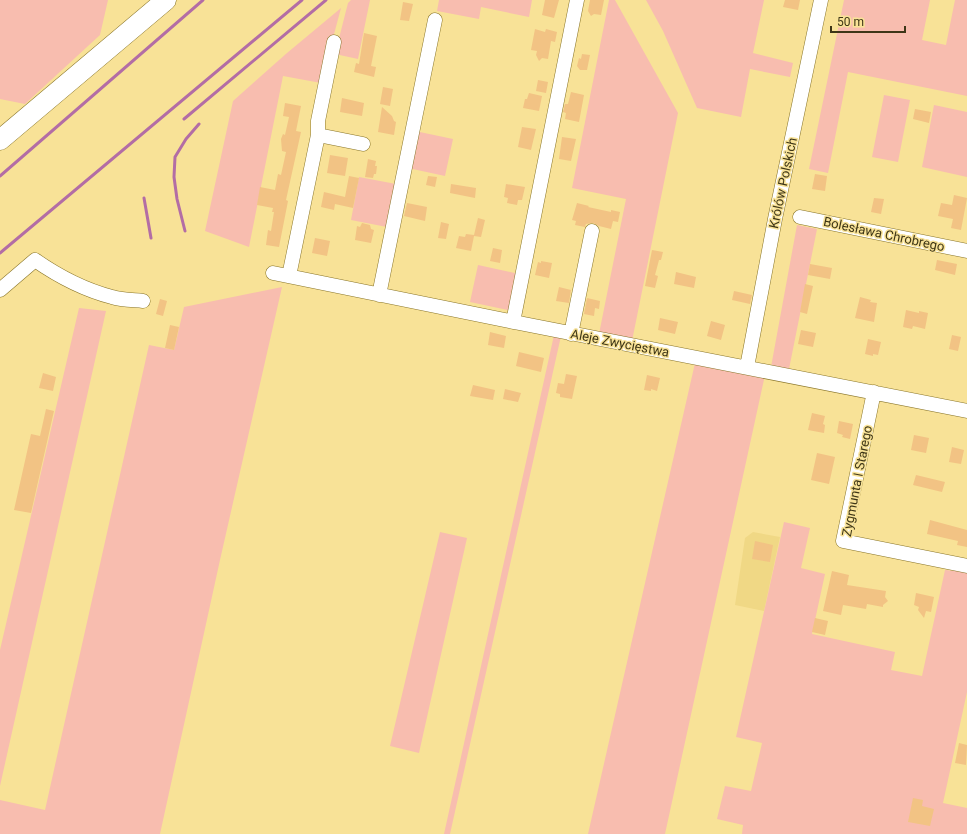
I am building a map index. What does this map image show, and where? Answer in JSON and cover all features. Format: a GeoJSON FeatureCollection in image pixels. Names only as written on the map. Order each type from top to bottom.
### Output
{"type":"FeatureCollection","features":[{"type":"Feature","properties":{"kind":"highway"},"geometry":{"type":"LineString","coordinates":[[0,140],[166,0]]}},
{"type":"Feature","properties":{"kind":"street"},"geometry":{"type":"LineString","coordinates":[[513,322],[578,0]]}},
{"type":"Feature","properties":{"kind":"street","name":"Królów Polskich"},"geometry":{"type":"LineString","coordinates":[[747,367],[775,219],[821,0]]}},
{"type":"Feature","properties":{"kind":"street"},"geometry":{"type":"LineString","coordinates":[[379,295],[435,20]]}},
{"type":"Feature","properties":{"kind":"street"},"geometry":{"type":"LineString","coordinates":[[289,276],[318,135],[318,121],[334,42]]}},
{"type":"Feature","properties":{"kind":"street"},"geometry":{"type":"LineString","coordinates":[[318,135],[363,144]]}},
{"type":"Feature","properties":{"kind":"street","name":"Bolesława Chrobrego"},"geometry":{"type":"LineString","coordinates":[[800,217],[967,251]]}},
{"type":"Feature","properties":{"kind":"street"},"geometry":{"type":"LineString","coordinates":[[571,334],[592,231]]}},
{"type":"Feature","properties":{"kind":"street"},"geometry":{"type":"LineString","coordinates":[[0,290],[35,260],[66,279],[92,291],[114,298],[143,301]]}},
{"type":"Feature","properties":{"kind":"street","name":"Aleje Zwycięstwa"},"geometry":{"type":"LineString","coordinates":[[273,273],[571,334],[967,411]]}},
{"type":"Feature","properties":{"kind":"street","name":"Zygmunta I Starego"},"geometry":{"type":"LineString","coordinates":[[874,392],[843,541],[967,566]]}},
{"type":"Feature","properties":{"kind":"shaded area"},"geometry":{"type":"Polygon","coordinates":[[[0,0],[108,0],[100,35],[25,104],[0,99],[0,0]]]}},
{"type":"Feature","properties":{"kind":"shaded area"},"geometry":{"type":"Polygon","coordinates":[[[351,0],[370,0],[358,59],[335,54],[348,3],[351,0]]]}},
{"type":"Feature","properties":{"kind":"shaded area"},"geometry":{"type":"Polygon","coordinates":[[[439,0],[532,0],[529,17],[481,7],[479,19],[437,11],[439,0]]]}},
{"type":"Feature","properties":{"kind":"shaded area"},"geometry":{"type":"Polygon","coordinates":[[[609,0],[615,0],[678,113],[632,341],[599,334],[626,199],[572,188],[609,0]]]}},
{"type":"Feature","properties":{"kind":"shaded area"},"geometry":{"type":"Polygon","coordinates":[[[646,0],[764,0],[753,53],[793,63],[790,77],[750,69],[741,117],[697,108],[663,31],[646,0]]]}},
{"type":"Feature","properties":{"kind":"shaded area"},"geometry":{"type":"Polygon","coordinates":[[[844,0],[930,0],[922,40],[946,45],[955,0],[967,0],[967,96],[848,72],[828,173],[809,169],[844,0]]]}},
{"type":"Feature","properties":{"kind":"shaded area"},"geometry":{"type":"Polygon","coordinates":[[[341,8],[321,83],[283,76],[249,247],[205,231],[233,101],[341,8]]]}},
{"type":"Feature","properties":{"kind":"shaded area"},"geometry":{"type":"Polygon","coordinates":[[[884,95],[910,100],[898,162],[872,157],[884,95]]]}},
{"type":"Feature","properties":{"kind":"shaded area"},"geometry":{"type":"Polygon","coordinates":[[[934,105],[967,112],[967,177],[922,167],[934,105]]]}},
{"type":"Feature","properties":{"kind":"shaded area"},"geometry":{"type":"Polygon","coordinates":[[[415,131],[453,139],[445,176],[408,168],[415,131]]]}},
{"type":"Feature","properties":{"kind":"shaded area"},"geometry":{"type":"Polygon","coordinates":[[[359,177],[396,184],[387,227],[351,220],[359,177]]]}},
{"type":"Feature","properties":{"kind":"shaded area"},"geometry":{"type":"Polygon","coordinates":[[[797,225],[817,229],[789,369],[771,367],[797,225]]]}},
{"type":"Feature","properties":{"kind":"shaded area"},"geometry":{"type":"Polygon","coordinates":[[[478,265],[519,274],[512,311],[470,302],[478,265]]]}},
{"type":"Feature","properties":{"kind":"shaded area"},"geometry":{"type":"Polygon","coordinates":[[[282,287],[160,834],[0,834],[0,800],[45,810],[149,345],[174,350],[184,307],[282,287]]]}},
{"type":"Feature","properties":{"kind":"shaded area"},"geometry":{"type":"Polygon","coordinates":[[[79,308],[106,311],[0,786],[0,650],[79,308]]]}},
{"type":"Feature","properties":{"kind":"shaded area"},"geometry":{"type":"Polygon","coordinates":[[[554,335],[561,336],[450,834],[444,834],[554,335]]]}},
{"type":"Feature","properties":{"kind":"shaded area"},"geometry":{"type":"Polygon","coordinates":[[[695,363],[765,375],[665,834],[588,834],[695,363]]]}},
{"type":"Feature","properties":{"kind":"shaded area"},"geometry":{"type":"Polygon","coordinates":[[[784,522],[810,528],[801,568],[825,574],[812,634],[895,652],[891,670],[922,676],[945,570],[967,572],[967,692],[943,803],[967,808],[967,834],[742,834],[743,825],[717,819],[725,786],[751,791],[762,743],[736,737],[784,522]]]}},
{"type":"Feature","properties":{"kind":"shaded area"},"geometry":{"type":"Polygon","coordinates":[[[440,532],[467,538],[419,753],[390,746],[440,532]]]}},
{"type":"Feature","properties":{"kind":"shaded area"},"geometry":{"type":"Polygon","coordinates":[[[753,532],[780,537],[764,611],[735,605],[745,538],[753,532]]]}},
{"type":"Feature","properties":{"kind":"building"},"geometry":{"type":"Polygon","coordinates":[[[545,0],[559,0],[554,18],[542,15],[545,0]]]}},
{"type":"Feature","properties":{"kind":"building"},"geometry":{"type":"Polygon","coordinates":[[[590,0],[604,0],[601,15],[594,14],[591,16],[588,11],[590,0]]]}},
{"type":"Feature","properties":{"kind":"building"},"geometry":{"type":"Polygon","coordinates":[[[785,0],[800,0],[798,10],[783,7],[785,0]]]}},
{"type":"Feature","properties":{"kind":"building"},"geometry":{"type":"Polygon","coordinates":[[[403,2],[413,4],[409,21],[400,20],[403,2]]]}},
{"type":"Feature","properties":{"kind":"building"},"geometry":{"type":"Polygon","coordinates":[[[535,29],[545,32],[546,29],[557,32],[555,42],[551,41],[548,59],[542,58],[539,61],[536,55],[537,51],[531,50],[535,29]]]}},
{"type":"Feature","properties":{"kind":"building"},"geometry":{"type":"Polygon","coordinates":[[[364,33],[377,36],[371,66],[376,67],[374,77],[354,72],[356,63],[359,64],[364,33]]]}},
{"type":"Feature","properties":{"kind":"building"},"geometry":{"type":"Polygon","coordinates":[[[582,54],[590,55],[587,70],[580,70],[577,66],[579,58],[581,59],[582,54]]]}},
{"type":"Feature","properties":{"kind":"building"},"geometry":{"type":"Polygon","coordinates":[[[538,80],[548,82],[546,93],[536,91],[538,80]]]}},
{"type":"Feature","properties":{"kind":"building"},"geometry":{"type":"Polygon","coordinates":[[[383,87],[393,89],[390,106],[380,104],[383,87]]]}},
{"type":"Feature","properties":{"kind":"building"},"geometry":{"type":"Polygon","coordinates":[[[571,92],[584,95],[579,122],[565,119],[566,113],[563,112],[565,104],[568,104],[571,92]]]}},
{"type":"Feature","properties":{"kind":"building"},"geometry":{"type":"Polygon","coordinates":[[[529,93],[542,96],[539,111],[523,108],[525,99],[527,99],[529,93]]]}},
{"type":"Feature","properties":{"kind":"building"},"geometry":{"type":"Polygon","coordinates":[[[342,98],[364,103],[362,116],[340,112],[342,98]]]}},
{"type":"Feature","properties":{"kind":"building"},"geometry":{"type":"Polygon","coordinates":[[[285,103],[301,106],[296,131],[301,132],[286,200],[288,201],[279,247],[266,245],[268,230],[271,231],[274,212],[272,212],[273,208],[257,205],[260,187],[275,190],[278,174],[281,175],[286,152],[282,151],[281,139],[283,134],[285,135],[289,117],[283,116],[285,103]]]}},
{"type":"Feature","properties":{"kind":"building"},"geometry":{"type":"Polygon","coordinates":[[[382,107],[396,122],[394,135],[378,132],[382,107]]]}},
{"type":"Feature","properties":{"kind":"building"},"geometry":{"type":"Polygon","coordinates":[[[915,109],[931,112],[929,123],[913,119],[915,109]]]}},
{"type":"Feature","properties":{"kind":"building"},"geometry":{"type":"Polygon","coordinates":[[[522,127],[536,129],[531,150],[518,147],[522,127]]]}},
{"type":"Feature","properties":{"kind":"building"},"geometry":{"type":"Polygon","coordinates":[[[562,137],[576,139],[571,161],[559,159],[562,137]]]}},
{"type":"Feature","properties":{"kind":"building"},"geometry":{"type":"Polygon","coordinates":[[[330,155],[348,158],[345,176],[327,173],[330,155]]]}},
{"type":"Feature","properties":{"kind":"building"},"geometry":{"type":"Polygon","coordinates":[[[368,159],[376,161],[376,174],[374,174],[373,178],[365,177],[368,159]]]}},
{"type":"Feature","properties":{"kind":"building"},"geometry":{"type":"Polygon","coordinates":[[[815,174],[827,176],[825,191],[812,189],[815,174]]]}},
{"type":"Feature","properties":{"kind":"building"},"geometry":{"type":"Polygon","coordinates":[[[349,176],[359,178],[353,208],[335,204],[334,210],[321,207],[324,192],[345,197],[349,176]]]}},
{"type":"Feature","properties":{"kind":"building"},"geometry":{"type":"Polygon","coordinates":[[[428,176],[437,177],[435,187],[426,185],[428,176]]]}},
{"type":"Feature","properties":{"kind":"building"},"geometry":{"type":"Polygon","coordinates":[[[451,184],[476,188],[475,198],[450,193],[451,184]]]}},
{"type":"Feature","properties":{"kind":"building"},"geometry":{"type":"Polygon","coordinates":[[[506,184],[525,187],[522,200],[518,200],[517,205],[507,203],[508,198],[504,197],[506,184]]]}},
{"type":"Feature","properties":{"kind":"building"},"geometry":{"type":"Polygon","coordinates":[[[954,195],[967,198],[961,230],[951,228],[953,219],[938,216],[941,203],[952,205],[954,195]]]}},
{"type":"Feature","properties":{"kind":"building"},"geometry":{"type":"Polygon","coordinates":[[[874,198],[884,199],[881,214],[871,212],[874,198]]]}},
{"type":"Feature","properties":{"kind":"building"},"geometry":{"type":"Polygon","coordinates":[[[407,203],[427,207],[425,221],[404,216],[407,203]]]}},
{"type":"Feature","properties":{"kind":"building"},"geometry":{"type":"Polygon","coordinates":[[[577,203],[611,212],[611,210],[620,212],[618,222],[613,221],[611,229],[593,223],[586,224],[585,227],[575,225],[576,221],[572,220],[577,203]]]}},
{"type":"Feature","properties":{"kind":"building"},"geometry":{"type":"Polygon","coordinates":[[[478,218],[485,220],[481,237],[474,236],[471,251],[456,248],[459,236],[465,237],[466,234],[474,235],[478,218]]]}},
{"type":"Feature","properties":{"kind":"building"},"geometry":{"type":"Polygon","coordinates":[[[441,222],[449,224],[446,239],[438,238],[441,222]]]}},
{"type":"Feature","properties":{"kind":"building"},"geometry":{"type":"Polygon","coordinates":[[[362,223],[370,225],[371,229],[374,230],[371,243],[355,240],[357,226],[360,227],[362,223]]]}},
{"type":"Feature","properties":{"kind":"building"},"geometry":{"type":"Polygon","coordinates":[[[315,238],[330,241],[327,256],[312,253],[315,238]]]}},
{"type":"Feature","properties":{"kind":"building"},"geometry":{"type":"Polygon","coordinates":[[[493,248],[502,250],[500,263],[490,261],[493,248]]]}},
{"type":"Feature","properties":{"kind":"building"},"geometry":{"type":"Polygon","coordinates":[[[652,250],[663,252],[655,275],[658,276],[655,288],[645,286],[652,250]]]}},
{"type":"Feature","properties":{"kind":"building"},"geometry":{"type":"Polygon","coordinates":[[[937,260],[957,264],[955,275],[935,270],[937,260]]]}},
{"type":"Feature","properties":{"kind":"building"},"geometry":{"type":"Polygon","coordinates":[[[541,261],[552,263],[549,278],[535,275],[538,262],[541,263],[541,261]]]}},
{"type":"Feature","properties":{"kind":"building"},"geometry":{"type":"Polygon","coordinates":[[[810,264],[832,268],[830,279],[808,275],[810,264]]]}},
{"type":"Feature","properties":{"kind":"building"},"geometry":{"type":"Polygon","coordinates":[[[676,272],[696,277],[694,288],[674,284],[676,272]]]}},
{"type":"Feature","properties":{"kind":"building"},"geometry":{"type":"Polygon","coordinates":[[[805,284],[813,286],[807,314],[800,312],[805,284]]]}},
{"type":"Feature","properties":{"kind":"building"},"geometry":{"type":"Polygon","coordinates":[[[559,287],[571,290],[569,303],[556,301],[559,287]]]}},
{"type":"Feature","properties":{"kind":"building"},"geometry":{"type":"Polygon","coordinates":[[[734,291],[752,295],[750,304],[732,300],[734,291]]]}},
{"type":"Feature","properties":{"kind":"building"},"geometry":{"type":"Polygon","coordinates":[[[860,297],[871,300],[870,302],[877,303],[874,322],[855,318],[860,297]]]}},
{"type":"Feature","properties":{"kind":"building"},"geometry":{"type":"Polygon","coordinates":[[[587,298],[600,301],[599,309],[595,308],[594,316],[584,314],[587,298]]]}},
{"type":"Feature","properties":{"kind":"building"},"geometry":{"type":"Polygon","coordinates":[[[160,299],[167,301],[163,316],[156,314],[160,299]]]}},
{"type":"Feature","properties":{"kind":"building"},"geometry":{"type":"Polygon","coordinates":[[[906,310],[919,313],[919,311],[928,313],[925,329],[913,326],[912,329],[903,327],[906,310]]]}},
{"type":"Feature","properties":{"kind":"building"},"geometry":{"type":"Polygon","coordinates":[[[660,318],[678,322],[675,334],[658,330],[660,318]]]}},
{"type":"Feature","properties":{"kind":"building"},"geometry":{"type":"Polygon","coordinates":[[[711,321],[725,325],[721,340],[707,336],[711,321]]]}},
{"type":"Feature","properties":{"kind":"building"},"geometry":{"type":"Polygon","coordinates":[[[170,325],[179,327],[174,350],[165,348],[170,325]]]}},
{"type":"Feature","properties":{"kind":"building"},"geometry":{"type":"Polygon","coordinates":[[[801,330],[816,333],[813,347],[798,344],[801,330]]]}},
{"type":"Feature","properties":{"kind":"building"},"geometry":{"type":"Polygon","coordinates":[[[490,332],[506,336],[504,348],[488,345],[490,332]]]}},
{"type":"Feature","properties":{"kind":"building"},"geometry":{"type":"Polygon","coordinates":[[[952,335],[961,337],[958,351],[949,349],[952,335]]]}},
{"type":"Feature","properties":{"kind":"building"},"geometry":{"type":"Polygon","coordinates":[[[868,339],[881,342],[878,355],[873,354],[873,356],[865,354],[868,339]]]}},
{"type":"Feature","properties":{"kind":"building"},"geometry":{"type":"Polygon","coordinates":[[[519,352],[544,358],[541,372],[516,366],[519,352]]]}},
{"type":"Feature","properties":{"kind":"building"},"geometry":{"type":"Polygon","coordinates":[[[43,373],[56,377],[53,391],[39,388],[43,373]]]}},
{"type":"Feature","properties":{"kind":"building"},"geometry":{"type":"Polygon","coordinates":[[[566,374],[577,376],[572,399],[560,397],[560,394],[556,393],[558,383],[564,384],[566,374]]]}},
{"type":"Feature","properties":{"kind":"building"},"geometry":{"type":"Polygon","coordinates":[[[647,375],[660,378],[657,391],[651,389],[651,391],[644,390],[647,375]]]}},
{"type":"Feature","properties":{"kind":"building"},"geometry":{"type":"Polygon","coordinates":[[[473,385],[495,390],[493,400],[470,396],[473,385]]]}},
{"type":"Feature","properties":{"kind":"building"},"geometry":{"type":"Polygon","coordinates":[[[505,389],[521,393],[518,402],[503,399],[505,389]]]}},
{"type":"Feature","properties":{"kind":"building"},"geometry":{"type":"Polygon","coordinates":[[[46,409],[54,411],[31,513],[14,510],[31,434],[40,436],[46,409]]]}},
{"type":"Feature","properties":{"kind":"building"},"geometry":{"type":"Polygon","coordinates":[[[812,413],[825,416],[823,424],[825,425],[824,433],[808,430],[812,413]]]}},
{"type":"Feature","properties":{"kind":"building"},"geometry":{"type":"Polygon","coordinates":[[[839,421],[853,424],[850,439],[842,437],[843,435],[837,433],[839,421]]]}},
{"type":"Feature","properties":{"kind":"building"},"geometry":{"type":"Polygon","coordinates":[[[914,435],[929,438],[926,453],[911,450],[914,435]]]}},
{"type":"Feature","properties":{"kind":"building"},"geometry":{"type":"Polygon","coordinates":[[[952,447],[964,450],[961,464],[949,462],[952,447]]]}},
{"type":"Feature","properties":{"kind":"building"},"geometry":{"type":"Polygon","coordinates":[[[817,453],[835,457],[829,484],[811,480],[817,453]]]}},
{"type":"Feature","properties":{"kind":"building"},"geometry":{"type":"Polygon","coordinates":[[[916,475],[945,482],[942,492],[913,485],[916,475]]]}},
{"type":"Feature","properties":{"kind":"building"},"geometry":{"type":"Polygon","coordinates":[[[930,520],[967,530],[967,547],[957,545],[958,541],[927,534],[930,520]]]}},
{"type":"Feature","properties":{"kind":"building"},"geometry":{"type":"Polygon","coordinates":[[[755,541],[773,545],[770,562],[752,559],[755,541]]]}},
{"type":"Feature","properties":{"kind":"building"},"geometry":{"type":"Polygon","coordinates":[[[832,571],[849,575],[847,585],[886,591],[885,597],[888,601],[883,605],[883,607],[867,604],[866,609],[843,605],[841,615],[823,611],[832,571]]]}},
{"type":"Feature","properties":{"kind":"building"},"geometry":{"type":"Polygon","coordinates":[[[916,593],[934,597],[931,612],[926,611],[924,618],[918,610],[919,607],[914,605],[916,593]]]}},
{"type":"Feature","properties":{"kind":"building"},"geometry":{"type":"Polygon","coordinates":[[[815,618],[828,621],[825,635],[812,632],[815,618]]]}},
{"type":"Feature","properties":{"kind":"building"},"geometry":{"type":"Polygon","coordinates":[[[959,743],[967,745],[966,765],[955,763],[959,743]]]}},
{"type":"Feature","properties":{"kind":"building"},"geometry":{"type":"Polygon","coordinates":[[[913,798],[923,800],[922,806],[934,809],[930,826],[908,822],[913,798]]]}},
{"type":"Feature","properties":{"kind":"waterway"},"geometry":{"type":"LineString","coordinates":[[0,176],[203,0]]}},
{"type":"Feature","properties":{"kind":"waterway"},"geometry":{"type":"LineString","coordinates":[[0,253],[302,0]]}},
{"type":"Feature","properties":{"kind":"waterway"},"geometry":{"type":"LineString","coordinates":[[184,119],[326,0]]}},
{"type":"Feature","properties":{"kind":"waterway"},"geometry":{"type":"LineString","coordinates":[[185,231],[177,199],[174,177],[175,157],[186,139],[199,124]]}},
{"type":"Feature","properties":{"kind":"waterway"},"geometry":{"type":"LineString","coordinates":[[144,198],[151,238]]}}]}
